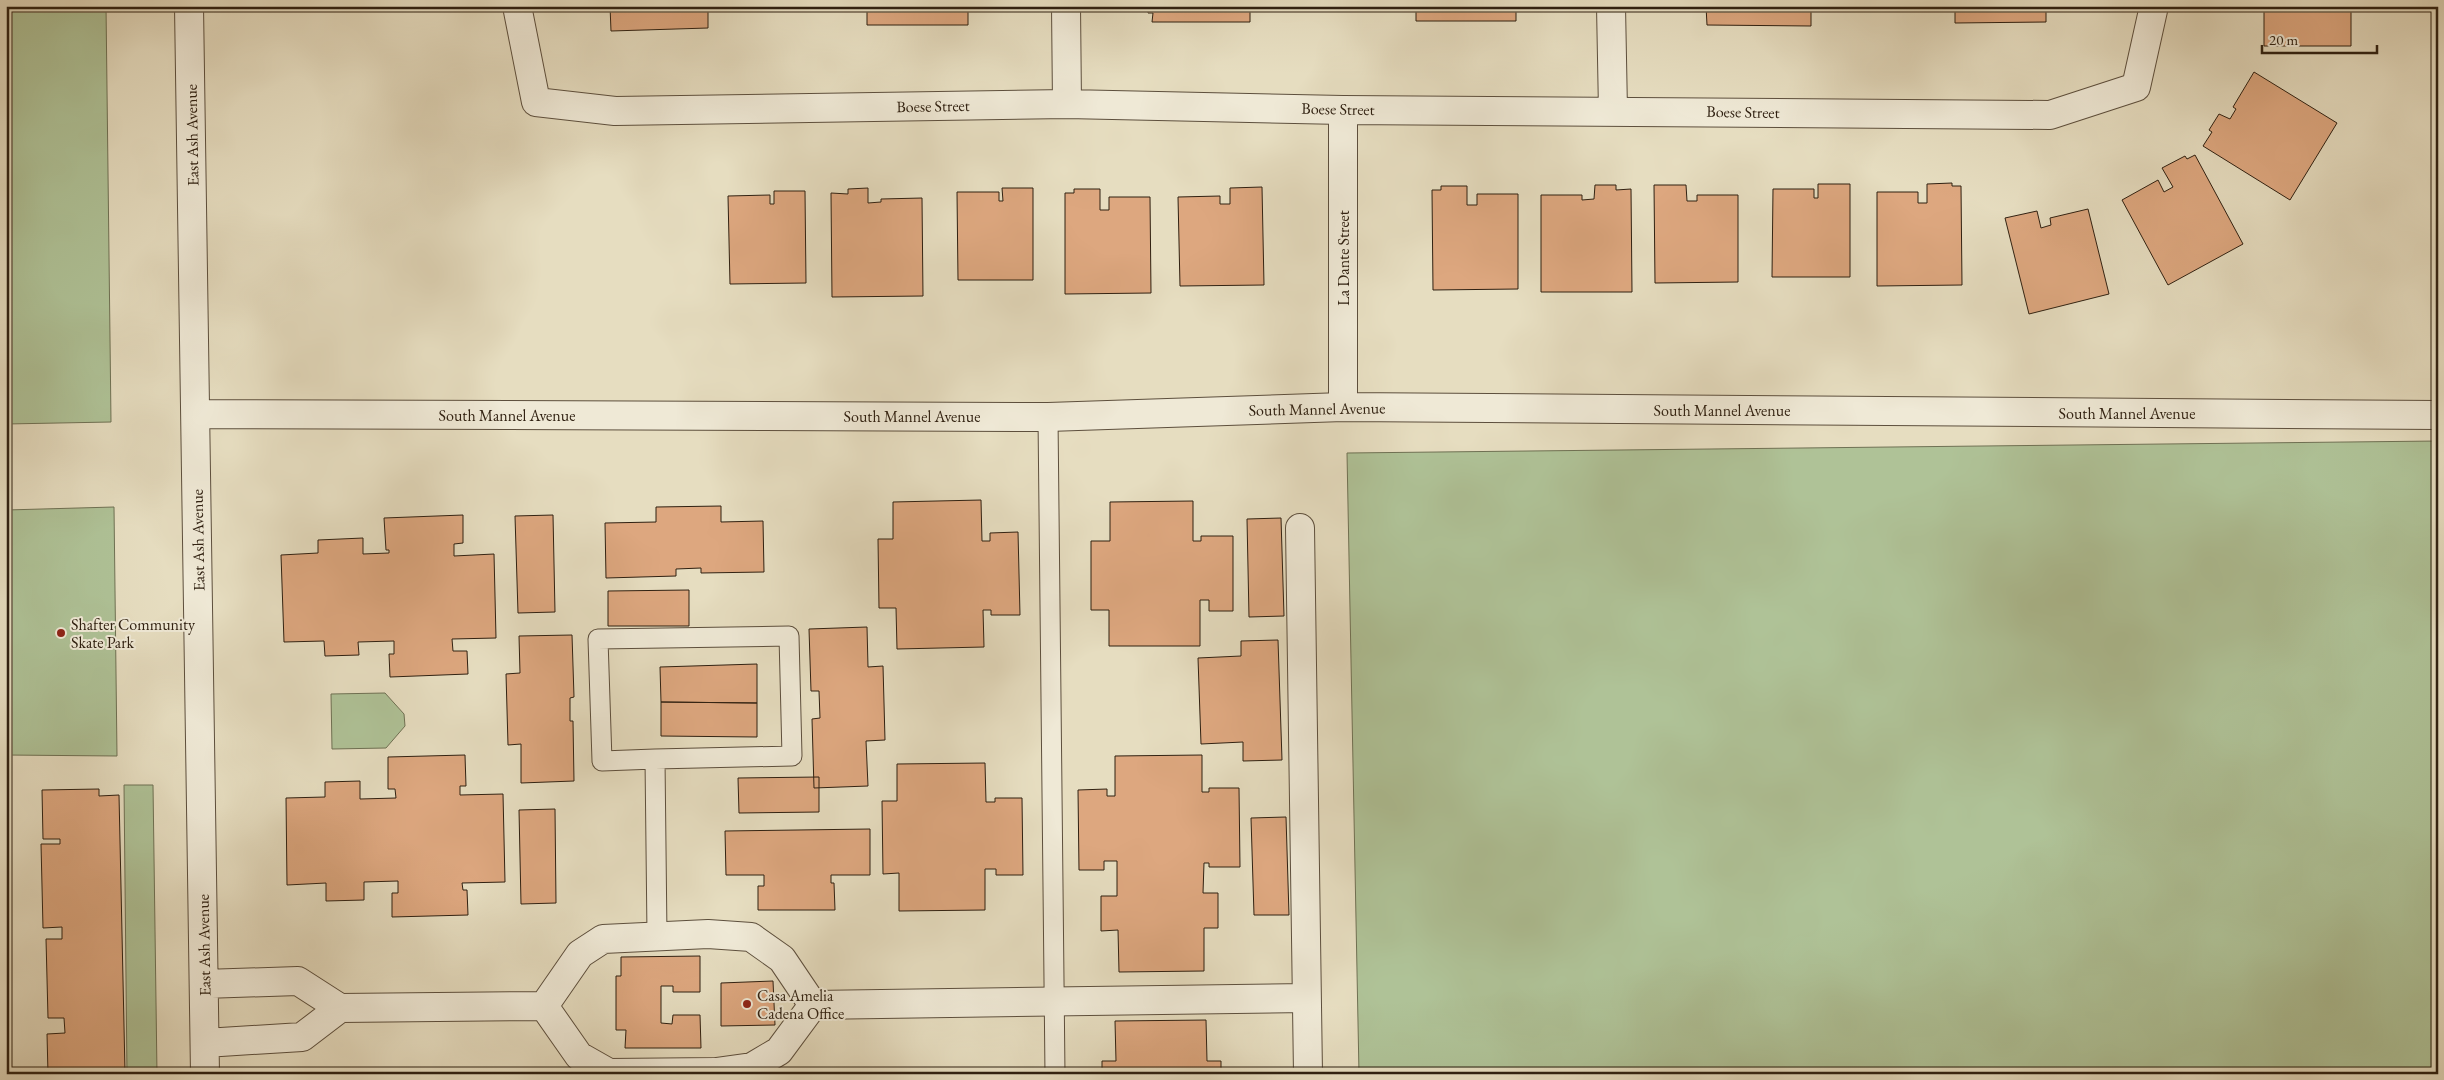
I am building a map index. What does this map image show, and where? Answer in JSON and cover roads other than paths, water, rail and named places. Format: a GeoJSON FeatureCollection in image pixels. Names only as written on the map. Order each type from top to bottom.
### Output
{"type":"FeatureCollection","features":[{"type":"Feature","properties":{"kind":"street","name":"East Ash Avenue"},"geometry":{"type":"LineString","coordinates":[[190,6],[205,1074]]}},
{"type":"Feature","properties":{"kind":"street","name":"Boese Street"},"geometry":{"type":"LineString","coordinates":[[517,6],[536,102],[615,111],[1067,104],[1343,110],[2050,115],[2136,87],[2154,6]]}},
{"type":"Feature","properties":{"kind":"street"},"geometry":{"type":"LineString","coordinates":[[1066,6],[1067,104]]}},
{"type":"Feature","properties":{"kind":"street"},"geometry":{"type":"LineString","coordinates":[[1611,6],[1613,111]]}},
{"type":"Feature","properties":{"kind":"street","name":"La Dante Street"},"geometry":{"type":"LineString","coordinates":[[1343,110],[1343,407]]}},
{"type":"Feature","properties":{"kind":"street","name":"South Mannel Avenue"},"geometry":{"type":"LineString","coordinates":[[196,414],[1048,417],[1343,407],[2438,416]]}},
{"type":"Feature","properties":{"kind":"street"},"geometry":{"type":"LineString","coordinates":[[1300,528],[1308,1074]]}},
{"type":"Feature","properties":{"kind":"street"},"geometry":{"type":"LineString","coordinates":[[544,1006],[580,954],[604,939],[708,934],[751,937],[782,959],[812,1005]]}},
{"type":"Feature","properties":{"kind":"street"},"geometry":{"type":"LineString","coordinates":[[204,984],[298,981],[340,1008],[544,1006]]}},
{"type":"Feature","properties":{"kind":"street"},"geometry":{"type":"LineString","coordinates":[[812,1005],[1306,998]]}},
{"type":"Feature","properties":{"kind":"street"},"geometry":{"type":"LineString","coordinates":[[544,1006],[579,1056],[609,1073],[660,1073],[716,1072],[752,1068],[780,1051],[812,1005]]}},
{"type":"Feature","properties":{"kind":"street"},"geometry":{"type":"LineString","coordinates":[[205,1043],[302,1037],[340,1008]]}},
{"type":"Feature","properties":{"kind":"lane"},"geometry":{"type":"LineString","coordinates":[[1048,417],[1055,1074]]}},
{"type":"Feature","properties":{"kind":"lane"},"geometry":{"type":"LineString","coordinates":[[789,636],[792,756],[655,759],[602,761],[598,639],[789,636]]}},
{"type":"Feature","properties":{"kind":"lane"},"geometry":{"type":"LineString","coordinates":[[655,759],[656,935]]}},
{"type":"Feature","properties":{"kind":"place","name":"Shafter Community Skate Park"},"geometry":{"type":"Point","coordinates":[61,633]}},
{"type":"Feature","properties":{"kind":"place","name":"Casa Amelia Cadena Office"},"geometry":{"type":"Point","coordinates":[747,1004]}}]}
